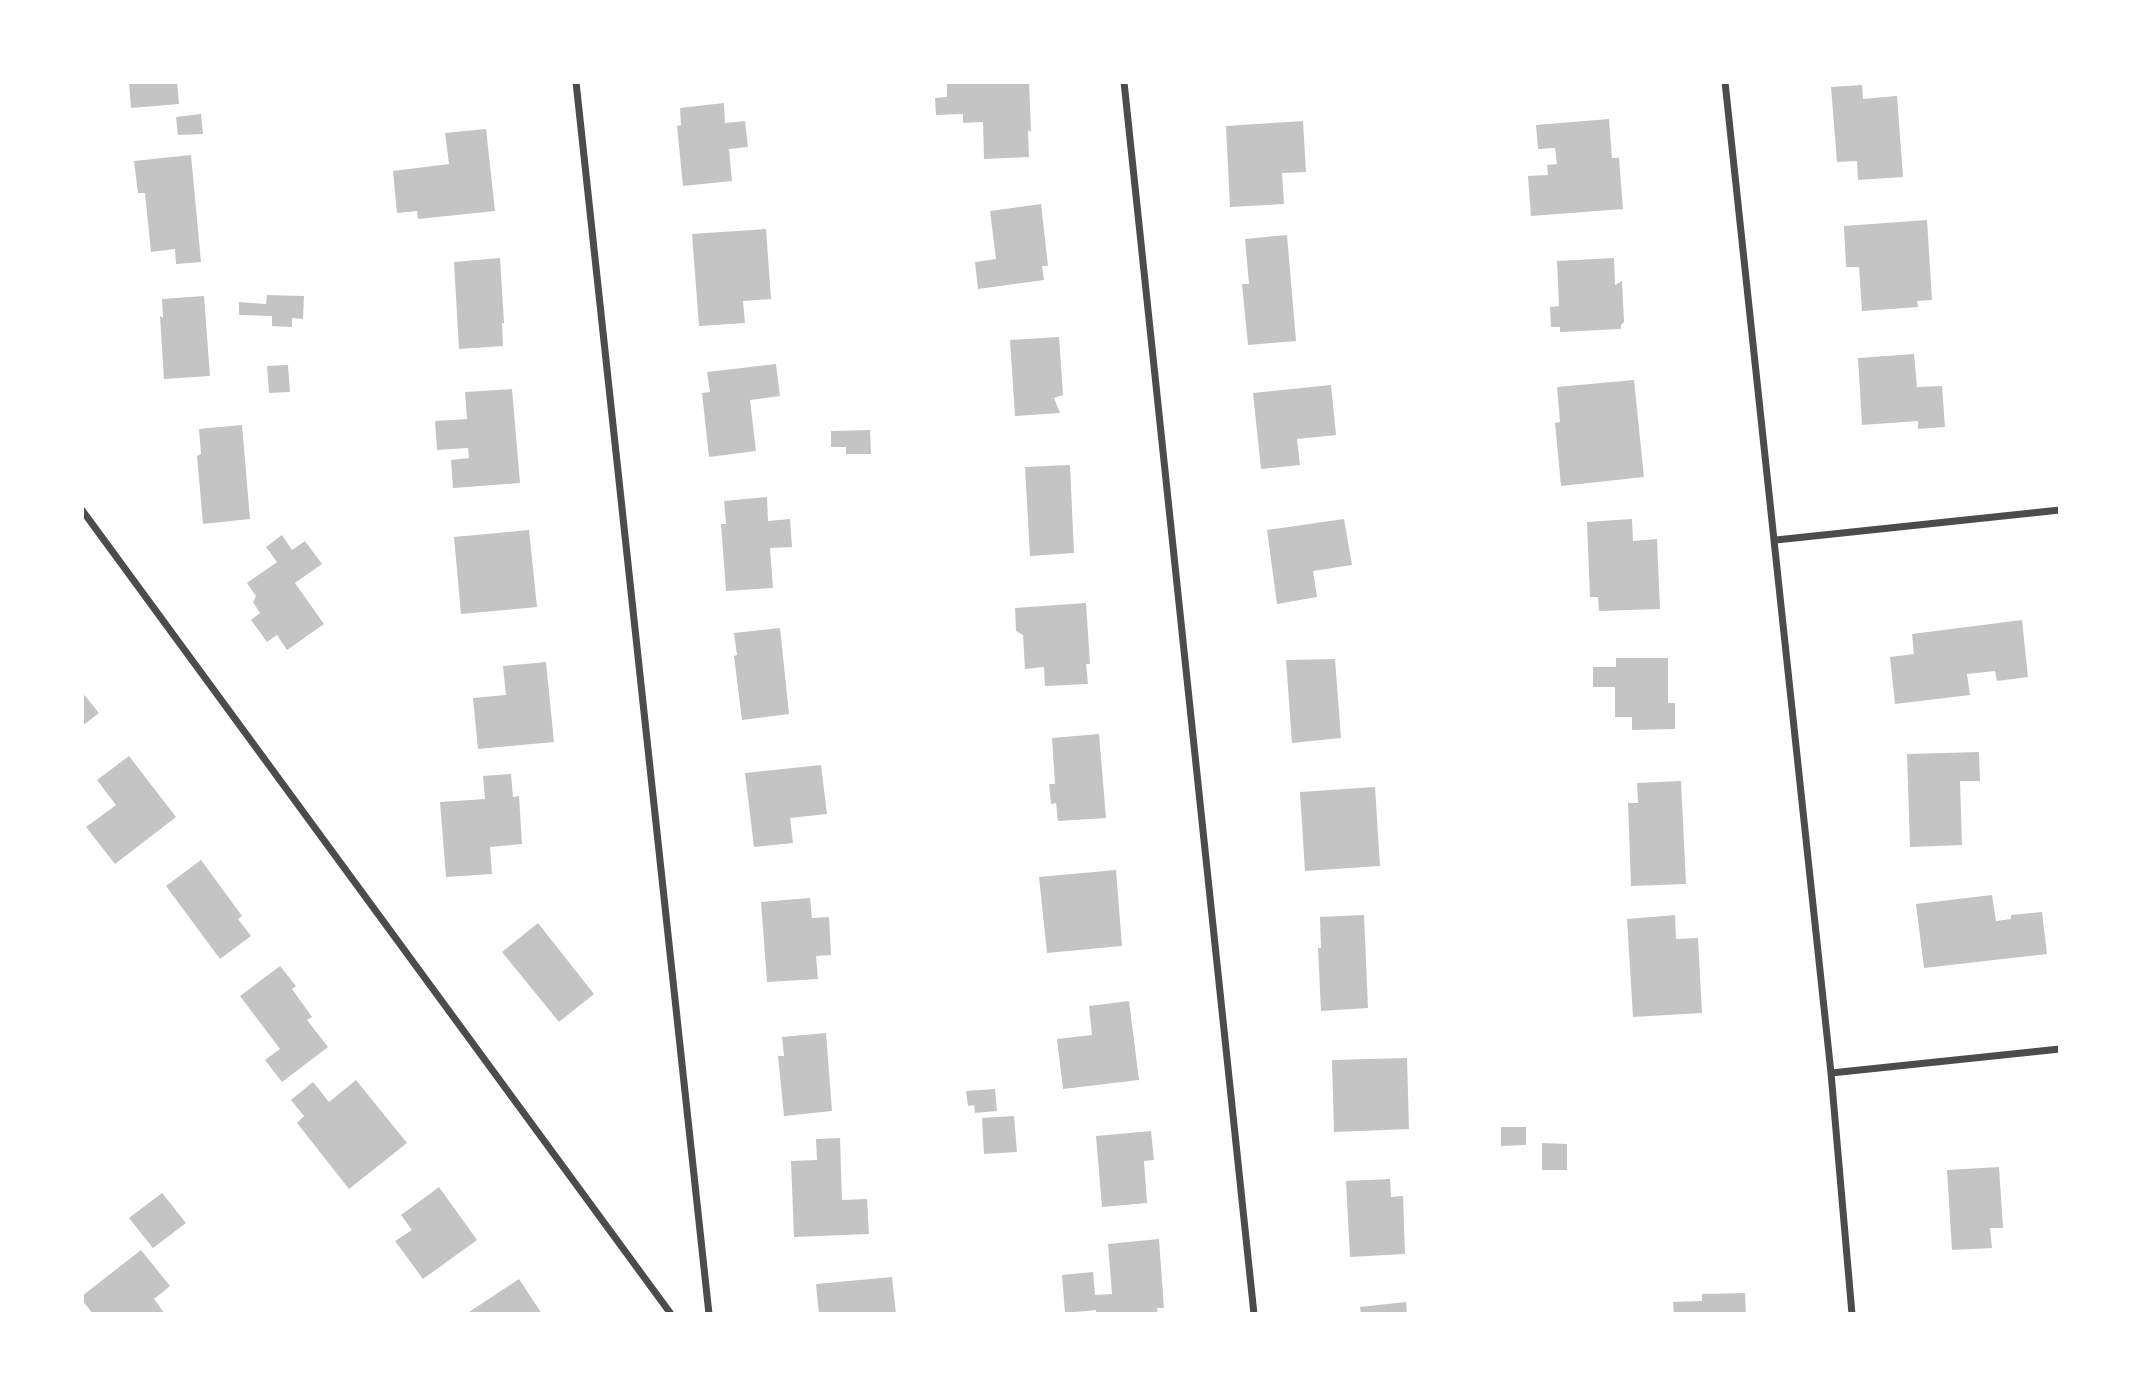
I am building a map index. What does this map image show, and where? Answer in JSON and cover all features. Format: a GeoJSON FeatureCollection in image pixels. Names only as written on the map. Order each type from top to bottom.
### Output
{"type":"FeatureCollection","features":[{"type":"Feature","properties":{"kind":"street"},"geometry":{"type":"LineString","coordinates":[[576,82],[709,1314]]}},
{"type":"Feature","properties":{"kind":"street"},"geometry":{"type":"LineString","coordinates":[[1124,82],[1254,1314]]}},
{"type":"Feature","properties":{"kind":"street"},"geometry":{"type":"LineString","coordinates":[[1725,82],[1831,1073],[1852,1314]]}},
{"type":"Feature","properties":{"kind":"street"},"geometry":{"type":"LineString","coordinates":[[82,510],[671,1314]]}},
{"type":"Feature","properties":{"kind":"street"},"geometry":{"type":"LineString","coordinates":[[1776,540],[2060,510]]}},
{"type":"Feature","properties":{"kind":"street"},"geometry":{"type":"LineString","coordinates":[[1831,1073],[2060,1049]]}},
{"type":"Feature","properties":{"kind":"building"},"geometry":{"type":"Polygon","coordinates":[[[129,82],[177,82],[179,104],[131,108],[129,82]]]}},
{"type":"Feature","properties":{"kind":"building"},"geometry":{"type":"Polygon","coordinates":[[[947,82],[1029,82],[1029,157],[984,159],[983,122],[963,123],[963,114],[936,115],[935,98],[947,97],[947,82]]]}},
{"type":"Feature","properties":{"kind":"building"},"geometry":{"type":"Polygon","coordinates":[[[1862,85],[1863,99],[1897,96],[1903,177],[1858,180],[1857,161],[1837,162],[1831,87],[1862,85]]]}},
{"type":"Feature","properties":{"kind":"building"},"geometry":{"type":"Polygon","coordinates":[[[724,103],[725,123],[745,121],[748,147],[729,149],[732,181],[683,186],[677,126],[681,125],[680,108],[724,103]]]}},
{"type":"Feature","properties":{"kind":"building"},"geometry":{"type":"Polygon","coordinates":[[[201,114],[203,134],[178,135],[176,117],[201,114]]]}},
{"type":"Feature","properties":{"kind":"building"},"geometry":{"type":"Polygon","coordinates":[[[1609,119],[1612,158],[1619,158],[1623,209],[1531,216],[1528,176],[1548,175],[1547,165],[1557,164],[1555,148],[1538,149],[1536,125],[1609,119]]]}},
{"type":"Feature","properties":{"kind":"building"},"geometry":{"type":"Polygon","coordinates":[[[1303,121],[1306,172],[1282,173],[1284,204],[1230,207],[1226,126],[1303,121]]]}},
{"type":"Feature","properties":{"kind":"building"},"geometry":{"type":"Polygon","coordinates":[[[486,129],[495,211],[418,219],[417,211],[397,213],[393,171],[449,164],[445,133],[486,129]]]}},
{"type":"Feature","properties":{"kind":"building"},"geometry":{"type":"Polygon","coordinates":[[[191,155],[201,262],[176,264],[175,249],[151,252],[145,193],[138,193],[134,161],[191,155]]]}},
{"type":"Feature","properties":{"kind":"building"},"geometry":{"type":"Polygon","coordinates":[[[1041,204],[1048,266],[1042,266],[1044,280],[978,289],[975,262],[996,259],[990,211],[1041,204]]]}},
{"type":"Feature","properties":{"kind":"building"},"geometry":{"type":"Polygon","coordinates":[[[1927,220],[1932,300],[1917,301],[1918,307],[1862,311],[1859,267],[1846,267],[1844,226],[1927,220]]]}},
{"type":"Feature","properties":{"kind":"building"},"geometry":{"type":"Polygon","coordinates":[[[766,229],[771,299],[743,301],[745,323],[699,326],[692,234],[766,229]]]}},
{"type":"Feature","properties":{"kind":"building"},"geometry":{"type":"Polygon","coordinates":[[[1287,235],[1296,341],[1248,345],[1242,284],[1249,284],[1245,239],[1287,235]]]}},
{"type":"Feature","properties":{"kind":"building"},"geometry":{"type":"Polygon","coordinates":[[[500,258],[503,346],[459,349],[454,262],[500,258]]]}},
{"type":"Feature","properties":{"kind":"building"},"geometry":{"type":"Polygon","coordinates":[[[1614,258],[1615,285],[1622,281],[1624,322],[1621,329],[1560,332],[1560,327],[1551,327],[1550,307],[1559,306],[1557,261],[1614,258]]]}},
{"type":"Feature","properties":{"kind":"building"},"geometry":{"type":"Polygon","coordinates":[[[267,295],[304,296],[303,319],[292,318],[292,327],[272,326],[272,316],[239,315],[239,302],[266,304],[267,295]]]}},
{"type":"Feature","properties":{"kind":"building"},"geometry":{"type":"Polygon","coordinates":[[[204,296],[210,376],[164,379],[160,316],[163,318],[162,299],[204,296]]]}},
{"type":"Feature","properties":{"kind":"building"},"geometry":{"type":"Polygon","coordinates":[[[1059,337],[1063,395],[1054,398],[1060,413],[1015,416],[1010,340],[1059,337]]]}},
{"type":"Feature","properties":{"kind":"building"},"geometry":{"type":"Polygon","coordinates":[[[1914,354],[1917,387],[1942,386],[1945,427],[1918,429],[1918,421],[1862,425],[1858,358],[1914,354]]]}},
{"type":"Feature","properties":{"kind":"building"},"geometry":{"type":"Polygon","coordinates":[[[776,364],[780,396],[750,400],[756,451],[709,457],[702,393],[710,392],[707,372],[776,364]]]}},
{"type":"Feature","properties":{"kind":"building"},"geometry":{"type":"Polygon","coordinates":[[[288,365],[290,392],[269,393],[267,366],[288,365]]]}},
{"type":"Feature","properties":{"kind":"building"},"geometry":{"type":"Polygon","coordinates":[[[1634,380],[1644,477],[1561,486],[1555,423],[1560,422],[1557,387],[1634,380]]]}},
{"type":"Feature","properties":{"kind":"building"},"geometry":{"type":"Polygon","coordinates":[[[1331,385],[1336,435],[1297,439],[1300,465],[1261,469],[1253,393],[1331,385]]]}},
{"type":"Feature","properties":{"kind":"building"},"geometry":{"type":"Polygon","coordinates":[[[512,389],[520,483],[453,488],[451,460],[469,458],[468,448],[437,450],[435,421],[467,419],[465,392],[512,389]]]}},
{"type":"Feature","properties":{"kind":"building"},"geometry":{"type":"Polygon","coordinates":[[[242,425],[250,519],[203,524],[197,456],[201,454],[199,429],[242,425]]]}},
{"type":"Feature","properties":{"kind":"building"},"geometry":{"type":"Polygon","coordinates":[[[870,430],[871,454],[846,454],[846,447],[831,447],[831,431],[870,430]]]}},
{"type":"Feature","properties":{"kind":"building"},"geometry":{"type":"Polygon","coordinates":[[[1070,465],[1074,553],[1030,556],[1025,467],[1070,465]]]}},
{"type":"Feature","properties":{"kind":"building"},"geometry":{"type":"Polygon","coordinates":[[[767,497],[768,521],[790,519],[792,547],[770,548],[773,588],[726,591],[721,524],[726,524],[724,501],[767,497]]]}},
{"type":"Feature","properties":{"kind":"building"},"geometry":{"type":"Polygon","coordinates":[[[1344,519],[1352,565],[1313,571],[1317,597],[1277,604],[1267,530],[1344,519]]]}},
{"type":"Feature","properties":{"kind":"building"},"geometry":{"type":"Polygon","coordinates":[[[1632,519],[1633,541],[1657,539],[1660,609],[1599,611],[1598,597],[1590,597],[1587,522],[1632,519]]]}},
{"type":"Feature","properties":{"kind":"building"},"geometry":{"type":"Polygon","coordinates":[[[529,530],[537,607],[461,614],[454,537],[529,530]]]}},
{"type":"Feature","properties":{"kind":"building"},"geometry":{"type":"Polygon","coordinates":[[[282,535],[292,550],[305,541],[322,564],[295,583],[324,624],[287,650],[277,635],[267,642],[251,620],[260,613],[253,602],[256,596],[247,583],[277,562],[266,547],[282,535]]]}},
{"type":"Feature","properties":{"kind":"building"},"geometry":{"type":"Polygon","coordinates":[[[1086,603],[1090,664],[1086,664],[1088,684],[1045,686],[1044,667],[1025,669],[1023,635],[1016,631],[1015,608],[1086,603]]]}},
{"type":"Feature","properties":{"kind":"building"},"geometry":{"type":"Polygon","coordinates":[[[2022,620],[2028,677],[1997,681],[1995,671],[1967,674],[1970,695],[1895,704],[1890,657],[1914,654],[1912,634],[2022,620]]]}},
{"type":"Feature","properties":{"kind":"building"},"geometry":{"type":"Polygon","coordinates":[[[780,628],[789,714],[742,720],[734,656],[737,655],[734,633],[780,628]]]}},
{"type":"Feature","properties":{"kind":"building"},"geometry":{"type":"Polygon","coordinates":[[[1616,658],[1668,658],[1668,703],[1675,703],[1675,729],[1632,730],[1632,717],[1615,717],[1615,687],[1593,687],[1593,667],[1616,667],[1616,658]]]}},
{"type":"Feature","properties":{"kind":"building"},"geometry":{"type":"Polygon","coordinates":[[[1335,659],[1341,738],[1292,743],[1286,660],[1335,659]]]}},
{"type":"Feature","properties":{"kind":"building"},"geometry":{"type":"Polygon","coordinates":[[[546,662],[554,742],[478,749],[473,698],[506,695],[503,666],[546,662]]]}},
{"type":"Feature","properties":{"kind":"building"},"geometry":{"type":"Polygon","coordinates":[[[82,692],[99,713],[82,726],[82,692]]]}},
{"type":"Feature","properties":{"kind":"building"},"geometry":{"type":"Polygon","coordinates":[[[1099,734],[1106,818],[1058,821],[1056,803],[1051,804],[1049,784],[1055,784],[1052,738],[1099,734]]]}},
{"type":"Feature","properties":{"kind":"building"},"geometry":{"type":"Polygon","coordinates":[[[1979,752],[1980,781],[1960,781],[1962,845],[1910,847],[1907,754],[1979,752]]]}},
{"type":"Feature","properties":{"kind":"building"},"geometry":{"type":"Polygon","coordinates":[[[129,756],[176,817],[115,864],[86,827],[116,805],[97,780],[129,756]]]}},
{"type":"Feature","properties":{"kind":"building"},"geometry":{"type":"Polygon","coordinates":[[[821,765],[827,814],[790,818],[793,843],[754,847],[745,773],[821,765]]]}},
{"type":"Feature","properties":{"kind":"building"},"geometry":{"type":"Polygon","coordinates":[[[511,774],[513,797],[519,796],[522,844],[490,847],[492,874],[446,877],[440,802],[485,799],[483,776],[511,774]]]}},
{"type":"Feature","properties":{"kind":"building"},"geometry":{"type":"Polygon","coordinates":[[[1681,781],[1686,884],[1631,886],[1628,803],[1638,803],[1637,783],[1681,781]]]}},
{"type":"Feature","properties":{"kind":"building"},"geometry":{"type":"Polygon","coordinates":[[[1375,787],[1380,866],[1305,871],[1300,792],[1375,787]]]}},
{"type":"Feature","properties":{"kind":"building"},"geometry":{"type":"Polygon","coordinates":[[[201,860],[242,916],[238,919],[251,936],[220,959],[166,886],[201,860]]]}},
{"type":"Feature","properties":{"kind":"building"},"geometry":{"type":"Polygon","coordinates":[[[1116,870],[1122,946],[1047,953],[1039,877],[1116,870]]]}},
{"type":"Feature","properties":{"kind":"building"},"geometry":{"type":"Polygon","coordinates":[[[1992,895],[1996,921],[2011,919],[2011,915],[2042,912],[2047,954],[1924,968],[1916,904],[1992,895]]]}},
{"type":"Feature","properties":{"kind":"building"},"geometry":{"type":"Polygon","coordinates":[[[810,898],[812,918],[829,917],[831,955],[816,956],[818,979],[767,982],[761,902],[810,898]]]}},
{"type":"Feature","properties":{"kind":"building"},"geometry":{"type":"Polygon","coordinates":[[[1364,915],[1368,1008],[1321,1011],[1318,948],[1321,948],[1320,917],[1364,915]]]}},
{"type":"Feature","properties":{"kind":"building"},"geometry":{"type":"Polygon","coordinates":[[[1675,915],[1676,939],[1698,938],[1702,1013],[1633,1017],[1627,919],[1675,915]]]}},
{"type":"Feature","properties":{"kind":"building"},"geometry":{"type":"Polygon","coordinates":[[[538,923],[594,994],[559,1022],[502,952],[538,923]]]}},
{"type":"Feature","properties":{"kind":"building"},"geometry":{"type":"Polygon","coordinates":[[[280,966],[296,986],[292,989],[312,1017],[307,1020],[328,1047],[282,1082],[265,1060],[280,1049],[240,996],[280,966]]]}},
{"type":"Feature","properties":{"kind":"building"},"geometry":{"type":"Polygon","coordinates":[[[1129,1001],[1139,1080],[1063,1089],[1057,1039],[1092,1035],[1089,1006],[1129,1001]]]}},
{"type":"Feature","properties":{"kind":"building"},"geometry":{"type":"Polygon","coordinates":[[[826,1033],[832,1111],[784,1116],[778,1056],[784,1056],[782,1037],[826,1033]]]}},
{"type":"Feature","properties":{"kind":"building"},"geometry":{"type":"Polygon","coordinates":[[[1407,1058],[1409,1129],[1334,1132],[1332,1060],[1407,1058]]]}},
{"type":"Feature","properties":{"kind":"building"},"geometry":{"type":"Polygon","coordinates":[[[356,1080],[407,1143],[349,1189],[297,1123],[304,1116],[291,1100],[313,1082],[329,1102],[356,1080]]]}},
{"type":"Feature","properties":{"kind":"building"},"geometry":{"type":"Polygon","coordinates":[[[995,1089],[997,1111],[975,1113],[974,1105],[968,1106],[966,1091],[995,1089]]]}},
{"type":"Feature","properties":{"kind":"building"},"geometry":{"type":"Polygon","coordinates":[[[1014,1116],[1017,1152],[984,1154],[982,1118],[1014,1116]]]}},
{"type":"Feature","properties":{"kind":"building"},"geometry":{"type":"Polygon","coordinates":[[[1501,1127],[1526,1127],[1526,1145],[1501,1146],[1501,1127]]]}},
{"type":"Feature","properties":{"kind":"building"},"geometry":{"type":"Polygon","coordinates":[[[1151,1131],[1154,1160],[1144,1161],[1147,1203],[1102,1207],[1096,1136],[1151,1131]]]}},
{"type":"Feature","properties":{"kind":"building"},"geometry":{"type":"Polygon","coordinates":[[[840,1138],[842,1200],[867,1199],[869,1234],[794,1237],[791,1161],[817,1160],[816,1139],[840,1138]]]}},
{"type":"Feature","properties":{"kind":"building"},"geometry":{"type":"Polygon","coordinates":[[[1542,1143],[1567,1144],[1567,1170],[1542,1170],[1542,1143]]]}},
{"type":"Feature","properties":{"kind":"building"},"geometry":{"type":"Polygon","coordinates":[[[1999,1167],[2003,1228],[1990,1228],[1992,1248],[1952,1250],[1947,1170],[1999,1167]]]}},
{"type":"Feature","properties":{"kind":"building"},"geometry":{"type":"Polygon","coordinates":[[[1390,1179],[1391,1197],[1403,1196],[1405,1254],[1350,1257],[1346,1181],[1390,1179]]]}},
{"type":"Feature","properties":{"kind":"building"},"geometry":{"type":"Polygon","coordinates":[[[439,1187],[477,1240],[423,1279],[395,1241],[412,1230],[401,1215],[439,1187]]]}},
{"type":"Feature","properties":{"kind":"building"},"geometry":{"type":"Polygon","coordinates":[[[162,1193],[186,1223],[153,1248],[129,1218],[162,1193]]]}},
{"type":"Feature","properties":{"kind":"building"},"geometry":{"type":"Polygon","coordinates":[[[1159,1239],[1164,1308],[1157,1308],[1158,1314],[1096,1314],[1096,1310],[1065,1313],[1062,1275],[1093,1272],[1095,1295],[1112,1294],[1108,1244],[1159,1239]]]}},
{"type":"Feature","properties":{"kind":"building"},"geometry":{"type":"Polygon","coordinates":[[[141,1250],[170,1286],[154,1299],[165,1314],[93,1314],[82,1296],[141,1250]]]}},
{"type":"Feature","properties":{"kind":"building"},"geometry":{"type":"Polygon","coordinates":[[[892,1277],[896,1314],[819,1314],[816,1284],[892,1277]]]}},
{"type":"Feature","properties":{"kind":"building"},"geometry":{"type":"Polygon","coordinates":[[[519,1279],[542,1314],[466,1314],[519,1279]]]}},
{"type":"Feature","properties":{"kind":"building"},"geometry":{"type":"Polygon","coordinates":[[[1745,1293],[1746,1314],[1674,1314],[1673,1302],[1702,1301],[1702,1294],[1745,1293]]]}},
{"type":"Feature","properties":{"kind":"building"},"geometry":{"type":"Polygon","coordinates":[[[1406,1302],[1407,1314],[1361,1314],[1360,1307],[1406,1302]]]}}]}
